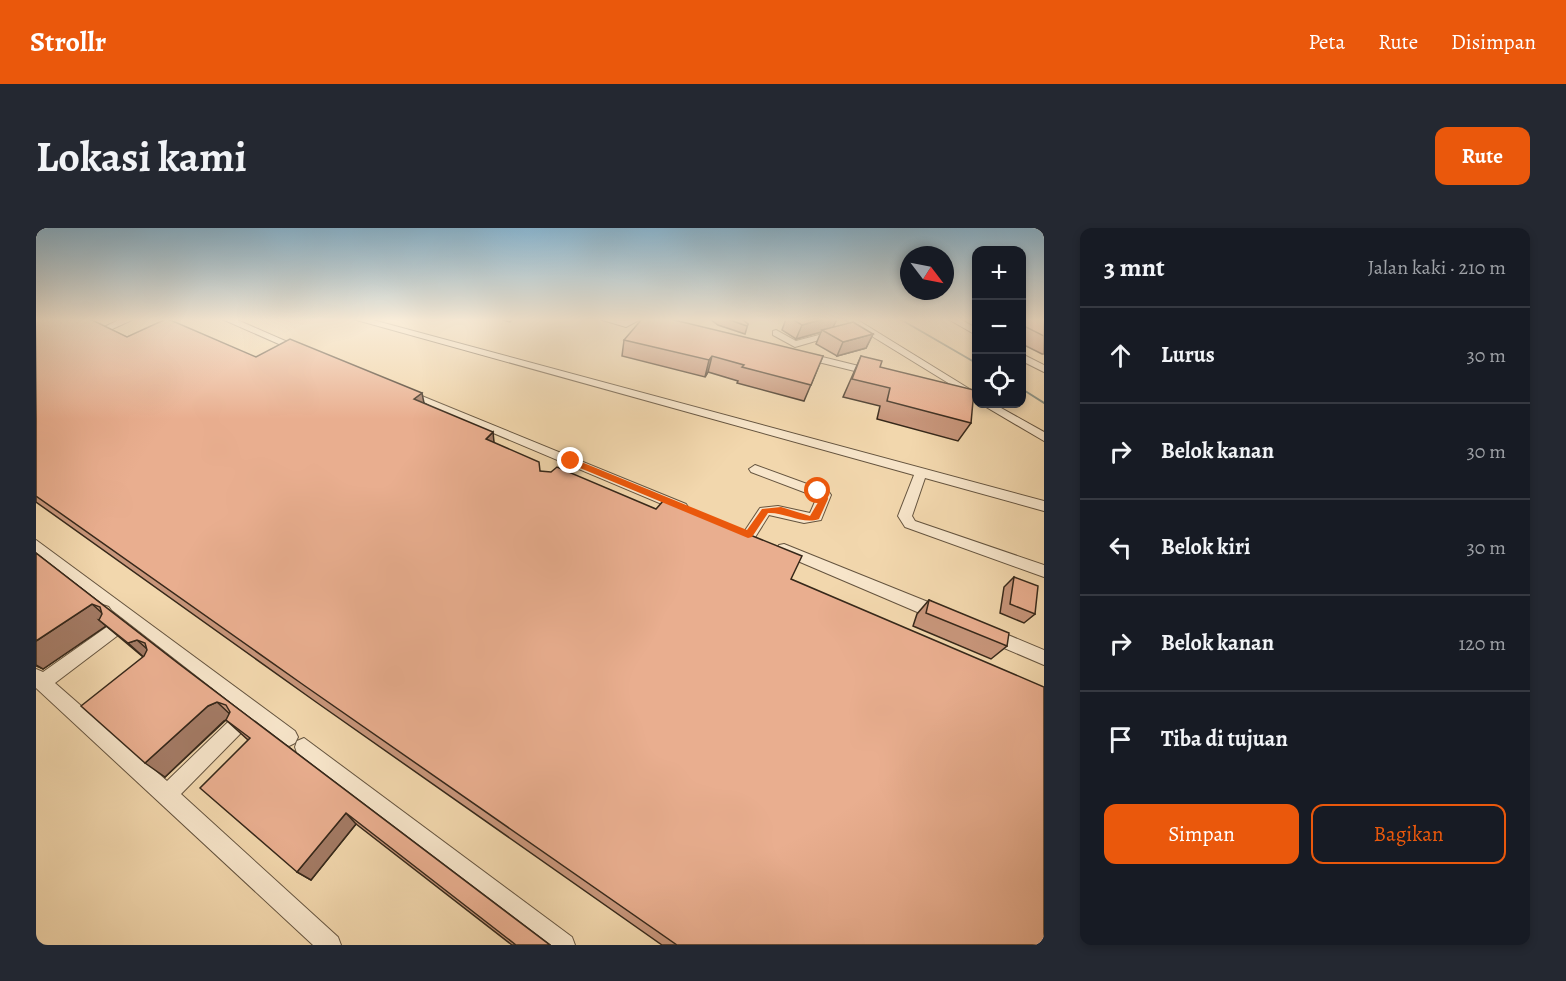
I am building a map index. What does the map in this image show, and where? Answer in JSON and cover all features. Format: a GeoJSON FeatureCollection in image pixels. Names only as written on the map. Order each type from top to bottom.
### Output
{"type":"FeatureCollection","features":[{"type":"Feature","properties":{"kind":"street"},"geometry":{"type":"LineString","coordinates":[[307,352],[313,355]]}},
{"type":"Feature","properties":{"kind":"street"},"geometry":{"type":"LineString","coordinates":[[481,352],[1044,506]]}},
{"type":"Feature","properties":{"kind":"street"},"geometry":{"type":"LineString","coordinates":[[790,352],[884,375]]}},
{"type":"Feature","properties":{"kind":"street"},"geometry":{"type":"LineString","coordinates":[[903,352],[972,396]]}},
{"type":"Feature","properties":{"kind":"street"},"geometry":{"type":"LineString","coordinates":[[1026,359],[1044,369]]}},
{"type":"Feature","properties":{"kind":"street"},"geometry":{"type":"LineString","coordinates":[[399,390],[567,465],[696,513]]}},
{"type":"Feature","properties":{"kind":"street"},"geometry":{"type":"LineString","coordinates":[[942,390],[972,397]]}},
{"type":"Feature","properties":{"kind":"street"},"geometry":{"type":"LineString","coordinates":[[994,408],[1044,437]]}},
{"type":"Feature","properties":{"kind":"street"},"geometry":{"type":"LineString","coordinates":[[755,469],[818,491],[824,495],[824,499],[816,517],[811,519],[775,509],[765,511],[754,537],[956,621]]}},
{"type":"Feature","properties":{"kind":"street"},"geometry":{"type":"LineString","coordinates":[[921,472],[905,516],[910,524],[1044,571]]}},
{"type":"Feature","properties":{"kind":"street"},"geometry":{"type":"LineString","coordinates":[[36,545],[118,615],[171,653],[244,718],[297,742],[564,945]]}},
{"type":"Feature","properties":{"kind":"street"},"geometry":{"type":"LineString","coordinates":[[118,615],[39,680],[330,945]]}},
{"type":"Feature","properties":{"kind":"street"},"geometry":{"type":"LineString","coordinates":[[978,630],[1044,657]]}},
{"type":"Feature","properties":{"kind":"street"},"geometry":{"type":"LineString","coordinates":[[85,721],[103,708]]}},
{"type":"Feature","properties":{"kind":"street"},"geometry":{"type":"LineString","coordinates":[[167,795],[244,718]]}},
{"type":"Feature","properties":{"kind":"building"},"geometry":{"type":"Polygon","coordinates":[[[36,352],[245,352],[256,357],[265,352],[323,352],[422,393],[414,399],[493,432],[486,439],[539,462],[540,471],[551,472],[557,467],[656,509],[664,500],[802,556],[791,579],[1044,687],[1044,945],[677,945],[36,496],[36,352]]]}},
{"type":"Feature","properties":{"kind":"building"},"geometry":{"type":"Polygon","coordinates":[[[677,352],[808,352],[823,356],[811,385],[742,367],[744,365],[712,356],[709,360],[677,352]]]}},
{"type":"Feature","properties":{"kind":"building"},"geometry":{"type":"Polygon","coordinates":[[[861,356],[882,361],[880,367],[972,390],[971,423],[887,401],[890,388],[852,379],[861,356]]]}},
{"type":"Feature","properties":{"kind":"building"},"geometry":{"type":"Polygon","coordinates":[[[36,553],[550,945],[516,945],[346,813],[297,872],[200,788],[250,738],[226,720],[230,712],[226,705],[217,702],[208,706],[145,763],[81,706],[144,656],[147,650],[145,643],[137,640],[128,643],[99,620],[102,614],[100,607],[92,604],[36,641],[36,553]]]}},
{"type":"Feature","properties":{"kind":"building"},"geometry":{"type":"Polygon","coordinates":[[[1014,577],[1038,586],[1035,614],[1010,604],[1014,577]]]}},
{"type":"Feature","properties":{"kind":"building"},"geometry":{"type":"Polygon","coordinates":[[[929,600],[1009,633],[1007,646],[926,613],[929,600]]]}},
{"type":"Feature","properties":{"kind":"waterway"},"geometry":{"type":"LineString","coordinates":[[958,352],[972,361]]}},
{"type":"Feature","properties":{"kind":"waterway"},"geometry":{"type":"LineString","coordinates":[[1026,392],[1044,403]]}},
{"type":"Feature","properties":{"kind":"route"},"geometry":{"type":"LineString","coordinates":[[571,461],[748,535],[765,511],[769,509],[781,510],[811,519],[816,517],[824,499],[824,495],[818,491]]}}]}
